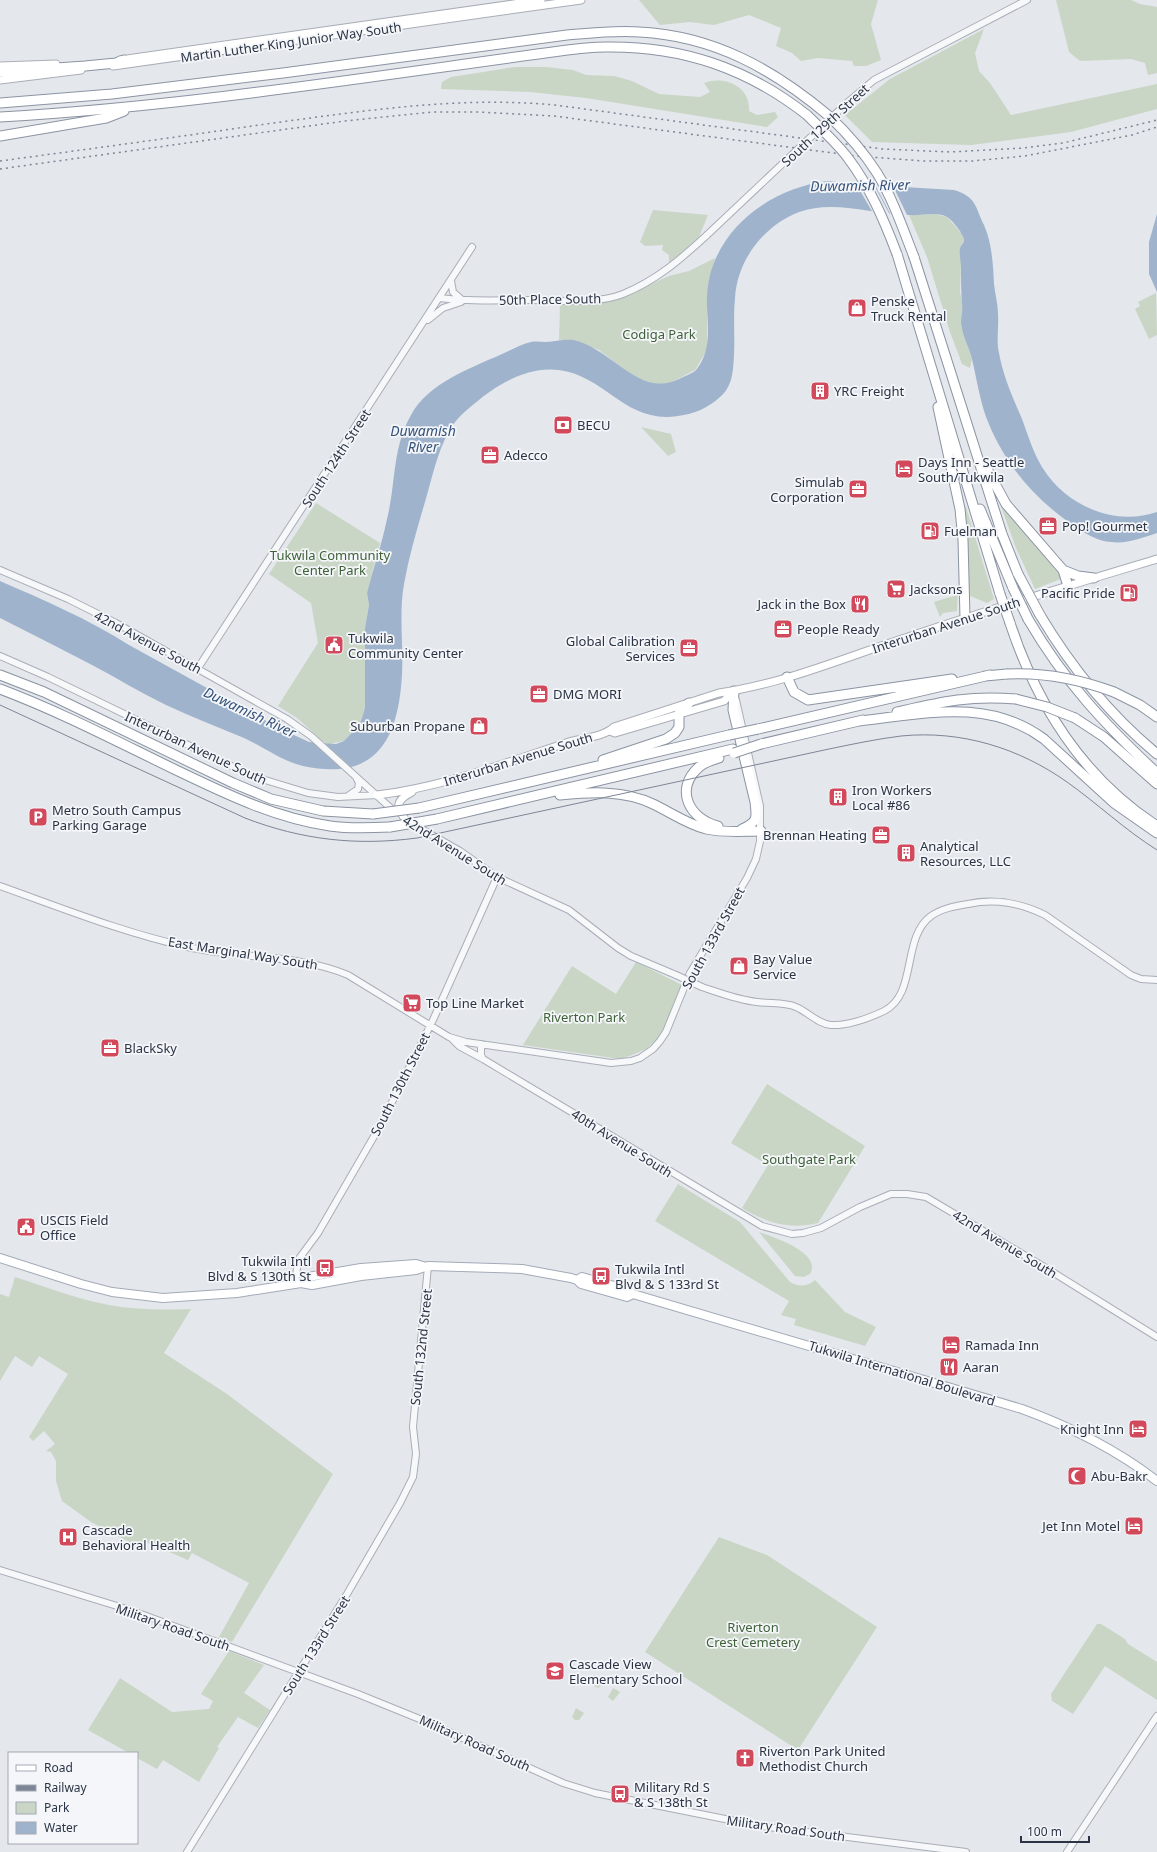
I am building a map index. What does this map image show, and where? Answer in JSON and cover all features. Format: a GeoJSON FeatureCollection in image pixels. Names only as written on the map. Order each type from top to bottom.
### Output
{"type":"FeatureCollection","features":[{"type":"Feature","properties":{"kind":"highway"},"geometry":{"type":"LineString","coordinates":[[0,103],[112,94],[283,73],[566,35],[611,31],[660,34],[708,44],[761,67],[785,81],[829,116],[848,134],[877,173],[892,203],[914,257],[1002,534],[1018,574],[1040,615],[1081,676],[1119,720],[1157,754]]}},
{"type":"Feature","properties":{"kind":"highway"},"geometry":{"type":"LineString","coordinates":[[0,117],[136,107],[224,97],[560,51],[619,47],[658,49],[692,56],[716,63],[762,84],[807,115],[836,144],[858,172],[881,213],[897,254],[1000,594],[1020,652],[1032,681],[1052,717],[1069,743],[1109,788],[1157,826]]}},
{"type":"Feature","properties":{"kind":"highway"},"geometry":{"type":"LineString","coordinates":[[0,72],[116,63],[124,60]]}},
{"type":"Feature","properties":{"kind":"highway"},"geometry":{"type":"LineString","coordinates":[[0,136],[106,118],[136,107]]}},
{"type":"Feature","properties":{"kind":"highway"},"geometry":{"type":"LineString","coordinates":[[924,342],[960,509],[963,540],[965,618]]}},
{"type":"Feature","properties":{"kind":"highway"},"geometry":{"type":"LineString","coordinates":[[951,372],[990,478],[1017,519],[1037,538],[1063,570],[1068,586]]}},
{"type":"Feature","properties":{"kind":"highway"},"geometry":{"type":"LineString","coordinates":[[954,444],[1013,588],[1028,619],[1049,655],[1072,686],[1110,728],[1157,773]]}},
{"type":"Feature","properties":{"kind":"highway"},"geometry":{"type":"LineString","coordinates":[[1063,570],[1078,576],[1094,578]]}},
{"type":"Feature","properties":{"kind":"highway"},"geometry":{"type":"LineString","coordinates":[[787,677],[794,692],[804,699],[812,700],[929,682],[990,675],[1007,674],[1056,676],[1085,682],[1114,692],[1140,705],[1157,717]]}},
{"type":"Feature","properties":{"kind":"highway"},"geometry":{"type":"LineString","coordinates":[[0,675],[44,692],[233,783],[271,799],[323,811],[374,814],[419,808],[990,675]]}},
{"type":"Feature","properties":{"kind":"highway"},"geometry":{"type":"LineString","coordinates":[[0,689],[51,710],[224,793],[275,814],[330,826],[362,828],[390,827],[437,819],[957,699],[984,697],[1016,699],[1047,707],[1075,718],[1104,737],[1157,784]]}},
{"type":"Feature","properties":{"kind":"highway"},"geometry":{"type":"LineString","coordinates":[[734,691],[733,710],[755,802],[756,814],[755,820],[751,825],[742,829]]}},
{"type":"Feature","properties":{"kind":"highway"},"geometry":{"type":"LineString","coordinates":[[0,696],[51,710]]}},
{"type":"Feature","properties":{"kind":"highway"},"geometry":{"type":"LineString","coordinates":[[529,783],[666,740],[679,727],[679,713],[688,704]]}},
{"type":"Feature","properties":{"kind":"highway"},"geometry":{"type":"LineString","coordinates":[[859,721],[957,711],[984,713],[1007,719],[1032,730],[1044,739],[1114,803],[1139,822],[1157,833]]}},
{"type":"Feature","properties":{"kind":"highway"},"geometry":{"type":"LineString","coordinates":[[734,751],[706,762],[700,766],[689,781],[687,796],[690,808],[697,817],[703,821],[720,826],[761,831]]}},
{"type":"Feature","properties":{"kind":"highway"},"geometry":{"type":"LineString","coordinates":[[513,802],[580,793],[616,794],[641,799],[692,824],[706,829],[761,831]]}},
{"type":"Feature","properties":{"kind":"main road","name":"Martin Luther King Junior Way South"},"geometry":{"type":"LineString","coordinates":[[0,66],[124,60],[541,0]]}},
{"type":"Feature","properties":{"kind":"main road","name":"Martin Luther King Junior Way South"},"geometry":{"type":"LineString","coordinates":[[0,80],[175,59],[581,0]]}},
{"type":"Feature","properties":{"kind":"main road","name":"Interurban Avenue South"},"geometry":{"type":"LineString","coordinates":[[377,795],[419,789],[576,740],[610,731],[614,727],[719,693],[734,691],[787,677],[965,618],[1157,559]]}},
{"type":"Feature","properties":{"kind":"main road","name":"Interurban Avenue South"},"geometry":{"type":"LineString","coordinates":[[610,731],[615,733],[724,701],[734,691]]}},
{"type":"Feature","properties":{"kind":"main road"},"geometry":{"type":"LineString","coordinates":[[404,819],[398,809],[398,805],[406,795],[419,789]]}},
{"type":"Feature","properties":{"kind":"main road","name":"Tukwila International Boulevard"},"geometry":{"type":"LineString","coordinates":[[0,1258],[81,1284],[112,1292],[163,1298],[245,1292],[298,1283],[312,1285],[361,1276],[416,1270],[425,1266],[522,1269],[552,1274],[577,1280],[580,1284],[626,1296],[633,1294],[1022,1409],[1080,1432],[1119,1454],[1157,1481]]}},
{"type":"Feature","properties":{"kind":"street","name":"South 129th Street"},"geometry":{"type":"LineString","coordinates":[[667,270],[681,260],[848,102],[874,80],[1026,0]]}},
{"type":"Feature","properties":{"kind":"street","name":"South 124th Street"},"geometry":{"type":"LineString","coordinates":[[198,668],[472,247]]}},
{"type":"Feature","properties":{"kind":"street","name":"50th Place South"},"geometry":{"type":"LineString","coordinates":[[439,298],[465,300],[602,299],[622,294],[646,283],[667,270]]}},
{"type":"Feature","properties":{"kind":"street"},"geometry":{"type":"LineString","coordinates":[[451,280],[453,292],[465,300]]}},
{"type":"Feature","properties":{"kind":"street"},"geometry":{"type":"LineString","coordinates":[[439,298],[449,306]]}},
{"type":"Feature","properties":{"kind":"street"},"geometry":{"type":"LineString","coordinates":[[416,333],[437,312],[465,300]]}},
{"type":"Feature","properties":{"kind":"street","name":"42nd Avenue South"},"geometry":{"type":"LineString","coordinates":[[0,570],[68,599],[198,668],[287,719],[311,736],[377,795],[388,807],[404,819],[460,851],[497,877],[569,910],[618,948],[631,956],[702,987],[728,996],[757,1002],[792,1006],[824,1024],[831,1025],[854,1021],[884,1011],[893,1004],[900,994],[915,939],[923,924],[931,916],[942,910],[985,901],[1008,902],[1032,909],[1045,915],[1131,975],[1141,979],[1157,980]]}},
{"type":"Feature","properties":{"kind":"street","name":"Interurban Avenue South"},"geometry":{"type":"LineString","coordinates":[[0,656],[252,776],[308,793],[346,797],[377,795]]}},
{"type":"Feature","properties":{"kind":"street","name":"South 133rd Street"},"geometry":{"type":"LineString","coordinates":[[640,1058],[653,1050],[666,1032],[690,973],[752,868],[758,851],[761,831],[760,806],[757,786],[734,691]]}},
{"type":"Feature","properties":{"kind":"street"},"geometry":{"type":"LineString","coordinates":[[346,797],[358,789],[359,783],[356,776]]}},
{"type":"Feature","properties":{"kind":"street","name":"South 130th Street"},"geometry":{"type":"LineString","coordinates":[[298,1283],[298,1260],[318,1233],[356,1170],[430,1026],[497,877]]}},
{"type":"Feature","properties":{"kind":"street","name":"East Marginal Way South"},"geometry":{"type":"LineString","coordinates":[[0,886],[112,926],[188,947],[229,954],[312,963],[335,970],[348,975],[449,1037],[466,1042],[611,1063],[631,1061],[640,1058]]}},
{"type":"Feature","properties":{"kind":"street","name":"40th Avenue South"},"geometry":{"type":"LineString","coordinates":[[449,1037],[459,1046],[482,1058],[746,1218],[762,1226],[792,1234],[803,1233],[821,1228],[845,1216]]}},
{"type":"Feature","properties":{"kind":"street"},"geometry":{"type":"LineString","coordinates":[[481,1044],[482,1058]]}},
{"type":"Feature","properties":{"kind":"street","name":"42nd Avenue South"},"geometry":{"type":"LineString","coordinates":[[845,1216],[860,1207],[891,1194],[906,1194],[926,1197],[1046,1268],[1157,1337]]}},
{"type":"Feature","properties":{"kind":"street","name":"South 132nd Street"},"geometry":{"type":"LineString","coordinates":[[413,1427],[425,1266]]}},
{"type":"Feature","properties":{"kind":"street","name":"South 133rd Street"},"geometry":{"type":"LineString","coordinates":[[187,1852],[300,1672],[366,1563],[400,1503],[413,1477],[416,1454],[413,1427]]}},
{"type":"Feature","properties":{"kind":"street","name":"Military Road South"},"geometry":{"type":"LineString","coordinates":[[0,1570],[130,1610],[300,1672],[427,1722],[563,1783],[595,1793],[760,1826],[966,1852]]}},
{"type":"Feature","properties":{"kind":"street"},"geometry":{"type":"LineString","coordinates":[[1067,1852],[1157,1716]]}},
{"type":"Feature","properties":{"kind":"green space"},"geometry":{"type":"Polygon","coordinates":[[[639,0],[878,0],[871,24],[881,60],[866,66],[854,66],[852,61],[818,58],[801,61],[792,53],[776,46],[781,28],[749,15],[714,25],[690,22],[660,25],[639,0]]]}},
{"type":"Feature","properties":{"kind":"green space"},"geometry":{"type":"Polygon","coordinates":[[[1056,0],[1131,0],[1140,4],[1157,7],[1157,73],[1148,75],[1145,63],[1131,59],[1080,61],[1069,52],[1056,0]]]}},
{"type":"Feature","properties":{"kind":"green space"},"geometry":{"type":"Polygon","coordinates":[[[984,29],[975,53],[979,71],[990,83],[1011,115],[1157,84],[1157,109],[1071,132],[971,145],[872,142],[845,115],[890,79],[984,29]]]}},
{"type":"Feature","properties":{"kind":"green space"},"geometry":{"type":"Polygon","coordinates":[[[515,67],[546,67],[573,70],[586,75],[614,76],[632,81],[659,94],[700,97],[710,92],[704,83],[712,81],[728,82],[741,89],[746,95],[749,103],[749,111],[757,115],[775,112],[778,117],[767,127],[586,98],[530,92],[441,89],[442,82],[451,77],[515,67]]]}},
{"type":"Feature","properties":{"kind":"green space"},"geometry":{"type":"Polygon","coordinates":[[[653,210],[708,215],[699,237],[669,264],[669,255],[662,250],[663,245],[645,246],[640,242],[653,210]]]}},
{"type":"Feature","properties":{"kind":"green space"},"geometry":{"type":"Polygon","coordinates":[[[935,214],[947,217],[962,234],[964,240],[960,248],[960,292],[963,306],[961,326],[972,359],[970,368],[962,364],[950,332],[927,257],[909,215],[935,214]]]}},
{"type":"Feature","properties":{"kind":"green space","name":"Codiga Park"},"geometry":{"type":"Polygon","coordinates":[[[715,258],[707,294],[707,350],[695,370],[670,383],[656,384],[640,379],[625,370],[599,350],[573,341],[559,340],[560,305],[589,304],[615,300],[669,276],[689,271],[715,258]]]}},
{"type":"Feature","properties":{"kind":"green space"},"geometry":{"type":"Polygon","coordinates":[[[1156,293],[1157,335],[1149,339],[1135,309],[1140,306],[1138,302],[1156,293]]]}},
{"type":"Feature","properties":{"kind":"green space"},"geometry":{"type":"Polygon","coordinates":[[[641,427],[671,434],[676,452],[668,456],[641,427]]]}},
{"type":"Feature","properties":{"kind":"green space"},"geometry":{"type":"Polygon","coordinates":[[[998,498],[1061,573],[1061,579],[1035,589],[1016,548],[998,498]]]}},
{"type":"Feature","properties":{"kind":"green space","name":"Tukwila Community Center Park"},"geometry":{"type":"Polygon","coordinates":[[[316,503],[380,543],[367,593],[369,605],[365,628],[365,708],[360,724],[344,741],[329,744],[324,742],[297,718],[278,706],[318,643],[311,603],[269,574],[316,503]]]}},
{"type":"Feature","properties":{"kind":"green space"},"geometry":{"type":"Polygon","coordinates":[[[964,507],[966,507],[994,599],[987,603],[968,595],[964,507]]]}},
{"type":"Feature","properties":{"kind":"green space"},"geometry":{"type":"Polygon","coordinates":[[[955,588],[958,588],[957,611],[943,613],[940,617],[934,602],[954,596],[955,588]]]}},
{"type":"Feature","properties":{"kind":"green space","name":"Riverton Park"},"geometry":{"type":"Polygon","coordinates":[[[636,962],[682,985],[664,1028],[658,1038],[646,1049],[620,1059],[523,1045],[572,966],[616,994],[636,962]]]}},
{"type":"Feature","properties":{"kind":"green space","name":"Southgate Park"},"geometry":{"type":"Polygon","coordinates":[[[767,1084],[865,1146],[818,1223],[797,1226],[778,1224],[760,1218],[742,1208],[768,1165],[731,1143],[767,1084]]]}},
{"type":"Feature","properties":{"kind":"green space"},"geometry":{"type":"Polygon","coordinates":[[[678,1184],[740,1222],[790,1282],[802,1286],[815,1280],[845,1312],[876,1327],[865,1346],[794,1325],[796,1319],[781,1315],[789,1301],[655,1221],[678,1184]]]}},
{"type":"Feature","properties":{"kind":"green space"},"geometry":{"type":"Polygon","coordinates":[[[759,1232],[785,1242],[803,1253],[809,1259],[812,1266],[810,1274],[804,1277],[795,1276],[759,1232]]]}},
{"type":"Feature","properties":{"kind":"green space"},"geometry":{"type":"Polygon","coordinates":[[[15,1277],[73,1296],[109,1305],[129,1308],[171,1310],[191,1309],[164,1353],[227,1394],[333,1474],[232,1642],[219,1637],[249,1583],[192,1553],[188,1560],[148,1543],[131,1543],[91,1522],[62,1501],[56,1481],[56,1461],[51,1452],[46,1451],[55,1444],[44,1431],[33,1441],[29,1437],[68,1374],[39,1356],[32,1367],[15,1356],[0,1381],[0,1294],[9,1297],[15,1277]]]}},
{"type":"Feature","properties":{"kind":"green space","name":"Riverton Crest Cemetery"},"geometry":{"type":"Polygon","coordinates":[[[719,1537],[767,1555],[877,1627],[798,1750],[645,1652],[719,1537]]]}},
{"type":"Feature","properties":{"kind":"green space"},"geometry":{"type":"Polygon","coordinates":[[[1097,1624],[1101,1624],[1125,1639],[1128,1644],[1157,1662],[1157,1700],[1105,1666],[1073,1714],[1052,1701],[1051,1694],[1097,1624]]]}},
{"type":"Feature","properties":{"kind":"green space"},"geometry":{"type":"Polygon","coordinates":[[[229,1651],[264,1665],[244,1693],[270,1710],[258,1728],[238,1717],[217,1747],[219,1748],[199,1782],[163,1760],[157,1769],[138,1759],[138,1752],[127,1752],[88,1730],[120,1678],[172,1712],[209,1709],[213,1701],[201,1694],[229,1651]]]}},
{"type":"Feature","properties":{"kind":"green space"},"geometry":{"type":"Polygon","coordinates":[[[594,1675],[602,1681],[602,1685],[598,1688],[588,1683],[594,1675]]]}},
{"type":"Feature","properties":{"kind":"green space"},"geometry":{"type":"Polygon","coordinates":[[[613,1688],[620,1692],[613,1701],[608,1697],[613,1688]]]}},
{"type":"Feature","properties":{"kind":"green space"},"geometry":{"type":"Polygon","coordinates":[[[576,1708],[584,1713],[579,1720],[575,1720],[572,1717],[576,1708]]]}},
{"type":"Feature","properties":{"kind":"water","name":"Duwamish River"},"geometry":{"type":"Polygon","coordinates":[[[828,181],[954,190],[971,199],[977,208],[987,232],[993,261],[994,284],[998,310],[998,348],[1003,370],[1033,449],[1042,467],[1064,492],[1077,502],[1092,509],[1124,517],[1141,516],[1157,512],[1157,533],[1123,542],[1106,541],[1089,535],[1062,518],[1036,495],[1014,469],[1004,454],[985,414],[972,359],[962,328],[960,248],[964,242],[964,238],[951,220],[939,214],[896,214],[840,207],[812,208],[786,218],[774,226],[754,246],[747,258],[737,284],[735,298],[732,378],[724,393],[706,407],[690,414],[660,417],[629,407],[590,381],[575,374],[547,369],[525,374],[503,383],[483,397],[457,419],[445,439],[438,457],[416,532],[406,574],[402,597],[402,674],[398,709],[392,727],[384,743],[374,755],[361,764],[345,768],[326,769],[295,764],[244,738],[147,696],[81,659],[0,618],[0,581],[82,618],[283,730],[309,742],[336,744],[344,741],[360,724],[365,708],[365,628],[369,605],[367,593],[390,506],[400,440],[411,415],[419,404],[439,385],[451,378],[516,347],[533,342],[573,340],[600,352],[638,378],[651,382],[665,383],[692,373],[702,362],[707,344],[707,296],[711,273],[719,252],[731,233],[746,217],[785,193],[806,185],[828,181]]]}},
{"type":"Feature","properties":{"kind":"water"},"geometry":{"type":"Polygon","coordinates":[[[1157,214],[1157,292],[1149,274],[1149,242],[1157,214]]]}},
{"type":"Feature","properties":{"kind":"pier"},"geometry":{"type":"Polygon","coordinates":[[[855,182],[873,183],[890,215],[873,213],[855,182]]]}},
{"type":"Feature","properties":{"kind":"pier"},"geometry":{"type":"Polygon","coordinates":[[[874,183],[892,184],[908,217],[891,215],[874,183]]]}},
{"type":"Feature","properties":{"kind":"tram line"},"geometry":{"type":"LineString","coordinates":[[0,705],[245,818],[287,832],[330,839],[373,841],[417,838],[847,745],[892,737],[923,735],[967,739],[1009,751],[1029,760],[1049,770],[1067,782],[1157,850]]}},
{"type":"Feature","properties":{"kind":"railway"},"geometry":{"type":"LineString","coordinates":[[0,161],[338,114],[410,106],[483,102],[555,105],[882,149],[950,152],[1024,148],[1063,143],[1157,120]]}},
{"type":"Feature","properties":{"kind":"railway"},"geometry":{"type":"LineString","coordinates":[[0,169],[345,121],[432,112],[478,112],[554,116],[856,156],[924,161],[972,161],[1025,156],[1132,135],[1157,127]]}},
{"type":"Feature","properties":{"kind":"place","name":"Penske Truck Rental"},"geometry":{"type":"Point","coordinates":[857,308]}},
{"type":"Feature","properties":{"kind":"place","name":"YRC Freight"},"geometry":{"type":"Point","coordinates":[820,391]}},
{"type":"Feature","properties":{"kind":"place","name":"BECU"},"geometry":{"type":"Point","coordinates":[563,425]}},
{"type":"Feature","properties":{"kind":"place","name":"Adecco"},"geometry":{"type":"Point","coordinates":[490,455]}},
{"type":"Feature","properties":{"kind":"place","name":"Days Inn - Seattle South/Tukwila"},"geometry":{"type":"Point","coordinates":[904,469]}},
{"type":"Feature","properties":{"kind":"place","name":"Simulab Corporation"},"geometry":{"type":"Point","coordinates":[858,489]}},
{"type":"Feature","properties":{"kind":"place","name":"Pop! Gourmet"},"geometry":{"type":"Point","coordinates":[1048,526]}},
{"type":"Feature","properties":{"kind":"place","name":"Fuelman"},"geometry":{"type":"Point","coordinates":[930,531]}},
{"type":"Feature","properties":{"kind":"place","name":"Jacksons"},"geometry":{"type":"Point","coordinates":[896,589]}},
{"type":"Feature","properties":{"kind":"place","name":"Pacific Pride"},"geometry":{"type":"Point","coordinates":[1129,593]}},
{"type":"Feature","properties":{"kind":"place","name":"Jack in the Box"},"geometry":{"type":"Point","coordinates":[860,604]}},
{"type":"Feature","properties":{"kind":"place","name":"People Ready"},"geometry":{"type":"Point","coordinates":[783,629]}},
{"type":"Feature","properties":{"kind":"place","name":"Tukwila Community Center"},"geometry":{"type":"Point","coordinates":[334,645]}},
{"type":"Feature","properties":{"kind":"place","name":"Global Calibration Services"},"geometry":{"type":"Point","coordinates":[689,648]}},
{"type":"Feature","properties":{"kind":"place","name":"DMG MORI"},"geometry":{"type":"Point","coordinates":[539,694]}},
{"type":"Feature","properties":{"kind":"place","name":"Suburban Propane"},"geometry":{"type":"Point","coordinates":[479,726]}},
{"type":"Feature","properties":{"kind":"place","name":"Iron Workers Local #86"},"geometry":{"type":"Point","coordinates":[838,797]}},
{"type":"Feature","properties":{"kind":"place","name":"Metro South Campus Parking Garage"},"geometry":{"type":"Point","coordinates":[38,817]}},
{"type":"Feature","properties":{"kind":"place","name":"Brennan Heating"},"geometry":{"type":"Point","coordinates":[881,835]}},
{"type":"Feature","properties":{"kind":"place","name":"Analytical Resources, LLC"},"geometry":{"type":"Point","coordinates":[906,853]}},
{"type":"Feature","properties":{"kind":"place","name":"Bay Value Service"},"geometry":{"type":"Point","coordinates":[739,966]}},
{"type":"Feature","properties":{"kind":"place","name":"Top Line Market"},"geometry":{"type":"Point","coordinates":[412,1003]}},
{"type":"Feature","properties":{"kind":"place","name":"BlackSky"},"geometry":{"type":"Point","coordinates":[110,1048]}},
{"type":"Feature","properties":{"kind":"place","name":"USCIS Field Office"},"geometry":{"type":"Point","coordinates":[26,1227]}},
{"type":"Feature","properties":{"kind":"place","name":"Tukwila Intl Blvd & S 130th St"},"geometry":{"type":"Point","coordinates":[325,1268]}},
{"type":"Feature","properties":{"kind":"place","name":"Tukwila Intl Blvd & S 133rd St"},"geometry":{"type":"Point","coordinates":[601,1276]}},
{"type":"Feature","properties":{"kind":"place","name":"Ramada Inn"},"geometry":{"type":"Point","coordinates":[951,1345]}},
{"type":"Feature","properties":{"kind":"place","name":"Aaran"},"geometry":{"type":"Point","coordinates":[949,1367]}},
{"type":"Feature","properties":{"kind":"place","name":"Knight Inn"},"geometry":{"type":"Point","coordinates":[1138,1429]}},
{"type":"Feature","properties":{"kind":"place","name":"Abu-Bakr"},"geometry":{"type":"Point","coordinates":[1077,1476]}},
{"type":"Feature","properties":{"kind":"place","name":"Jet Inn Motel"},"geometry":{"type":"Point","coordinates":[1134,1526]}},
{"type":"Feature","properties":{"kind":"place","name":"Cascade Behavioral Health"},"geometry":{"type":"Point","coordinates":[68,1537]}},
{"type":"Feature","properties":{"kind":"place","name":"Cascade View Elementary School"},"geometry":{"type":"Point","coordinates":[555,1671]}},
{"type":"Feature","properties":{"kind":"place","name":"Riverton Park United Methodist Church"},"geometry":{"type":"Point","coordinates":[745,1758]}},
{"type":"Feature","properties":{"kind":"place","name":"Military Rd S & S 138th St"},"geometry":{"type":"Point","coordinates":[620,1794]}}]}
